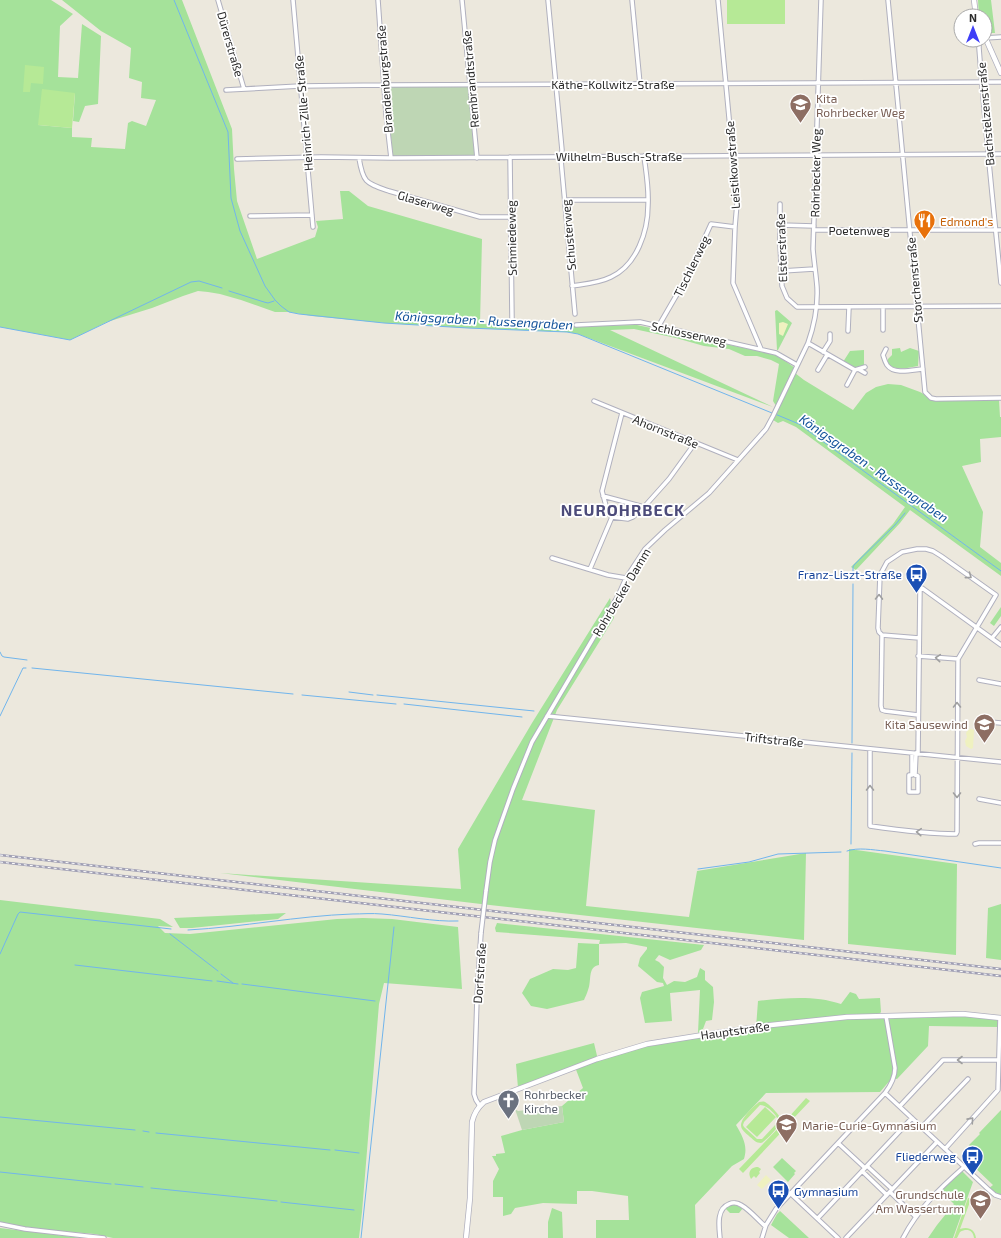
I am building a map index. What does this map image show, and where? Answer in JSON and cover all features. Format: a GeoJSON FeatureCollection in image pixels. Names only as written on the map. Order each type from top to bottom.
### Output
{"type":"FeatureCollection","features":[{"type":"Feature","properties":{"kind":"street","name":"Dürerstraße"},"geometry":{"type":"LineString","coordinates":[[218,0],[244,89]]}},
{"type":"Feature","properties":{"kind":"street","name":"Heinrich-Zille-Straße"},"geometry":{"type":"LineString","coordinates":[[293,0],[313,227]]}},
{"type":"Feature","properties":{"kind":"street","name":"Brandenburgstraße"},"geometry":{"type":"LineString","coordinates":[[378,0],[390,158]]}},
{"type":"Feature","properties":{"kind":"street","name":"Rembrandtstraße"},"geometry":{"type":"LineString","coordinates":[[462,0],[477,158]]}},
{"type":"Feature","properties":{"kind":"street","name":"Schusterweg"},"geometry":{"type":"LineString","coordinates":[[548,0],[575,314]]}},
{"type":"Feature","properties":{"kind":"street"},"geometry":{"type":"LineString","coordinates":[[632,0],[640,84]]}},
{"type":"Feature","properties":{"kind":"street","name":"Leistikowstraße"},"geometry":{"type":"LineString","coordinates":[[718,0],[736,203],[733,283],[761,349]]}},
{"type":"Feature","properties":{"kind":"street","name":"Rohrbecker Weg"},"geometry":{"type":"LineString","coordinates":[[797,366],[812,332],[816,308],[817,286],[813,249],[820,0]]}},
{"type":"Feature","properties":{"kind":"street","name":"Storchenstraße"},"geometry":{"type":"LineString","coordinates":[[888,0],[925,392],[931,398],[936,399],[1001,398]]}},
{"type":"Feature","properties":{"kind":"street","name":"Bachstelzenstraße"},"geometry":{"type":"LineString","coordinates":[[979,48],[1001,283]]}},
{"type":"Feature","properties":{"kind":"street"},"geometry":{"type":"LineString","coordinates":[[990,48],[1001,73]]}},
{"type":"Feature","properties":{"kind":"street","name":"Käthe-Kollwitz-Straße"},"geometry":{"type":"LineString","coordinates":[[226,90],[300,86],[384,85],[1001,82]]}},
{"type":"Feature","properties":{"kind":"street","name":"Wilhelm-Busch-Straße"},"geometry":{"type":"LineString","coordinates":[[236,159],[321,157],[477,158],[815,154],[1001,154]]}},
{"type":"Feature","properties":{"kind":"street"},"geometry":{"type":"LineString","coordinates":[[572,286],[610,278],[622,270],[634,256],[640,244],[648,210],[644,156]]}},
{"type":"Feature","properties":{"kind":"street","name":"Schmiedeweg"},"geometry":{"type":"LineString","coordinates":[[510,157],[512,320]]}},
{"type":"Feature","properties":{"kind":"street","name":"Glaserweg"},"geometry":{"type":"LineString","coordinates":[[360,158],[363,175],[366,181],[374,186],[480,217],[511,217]]}},
{"type":"Feature","properties":{"kind":"street"},"geometry":{"type":"LineString","coordinates":[[565,200],[648,200]]}},
{"type":"Feature","properties":{"kind":"street","name":"Elsterstraße"},"geometry":{"type":"LineString","coordinates":[[780,204],[782,286],[784,293],[792,304],[797,307],[1001,306]]}},
{"type":"Feature","properties":{"kind":"street"},"geometry":{"type":"LineString","coordinates":[[250,216],[312,215]]}},
{"type":"Feature","properties":{"kind":"street","name":"Tischlerweg"},"geometry":{"type":"LineString","coordinates":[[658,327],[687,277],[711,224],[735,226]]}},
{"type":"Feature","properties":{"kind":"street","name":"Rohrbecker Weg"},"geometry":{"type":"LineString","coordinates":[[780,225],[814,226]]}},
{"type":"Feature","properties":{"kind":"street","name":"Poetenweg"},"geometry":{"type":"LineString","coordinates":[[814,230],[1001,230]]}},
{"type":"Feature","properties":{"kind":"street"},"geometry":{"type":"LineString","coordinates":[[782,271],[814,269]]}},
{"type":"Feature","properties":{"kind":"street"},"geometry":{"type":"LineString","coordinates":[[848,331],[849,307]]}},
{"type":"Feature","properties":{"kind":"street"},"geometry":{"type":"LineString","coordinates":[[883,307],[883,330]]}},
{"type":"Feature","properties":{"kind":"street","name":"Schlosserweg"},"geometry":{"type":"LineString","coordinates":[[576,325],[640,322],[776,353],[797,366]]}},
{"type":"Feature","properties":{"kind":"street"},"geometry":{"type":"LineString","coordinates":[[823,352],[830,341],[830,334]]}},
{"type":"Feature","properties":{"kind":"street"},"geometry":{"type":"LineString","coordinates":[[808,344],[856,370],[865,373]]}},
{"type":"Feature","properties":{"kind":"street"},"geometry":{"type":"LineString","coordinates":[[886,349],[883,355],[887,365],[890,368],[899,371],[923,369]]}},
{"type":"Feature","properties":{"kind":"street"},"geometry":{"type":"LineString","coordinates":[[818,370],[827,355]]}},
{"type":"Feature","properties":{"kind":"street","name":"Rohrbecker Damm"},"geometry":{"type":"LineString","coordinates":[[547,716],[618,596],[626,578],[645,548],[709,493],[766,429],[797,366]]}},
{"type":"Feature","properties":{"kind":"street"},"geometry":{"type":"LineString","coordinates":[[847,385],[856,370],[864,367]]}},
{"type":"Feature","properties":{"kind":"street","name":"Ahornstraße"},"geometry":{"type":"LineString","coordinates":[[594,401],[738,460]]}},
{"type":"Feature","properties":{"kind":"street"},"geometry":{"type":"LineString","coordinates":[[622,413],[602,491],[608,513],[612,516],[628,519],[633,517],[669,479],[695,443]]}},
{"type":"Feature","properties":{"kind":"street"},"geometry":{"type":"LineString","coordinates":[[603,496],[644,507]]}},
{"type":"Feature","properties":{"kind":"street"},"geometry":{"type":"LineString","coordinates":[[590,569],[612,516]]}},
{"type":"Feature","properties":{"kind":"street"},"geometry":{"type":"LineString","coordinates":[[870,749],[870,826],[931,834],[956,834],[958,659],[996,595],[942,556],[926,549],[902,552],[887,562],[880,575],[878,628],[882,635],[882,710],[918,715]]}},
{"type":"Feature","properties":{"kind":"street"},"geometry":{"type":"LineString","coordinates":[[552,558],[608,575],[626,578]]}},
{"type":"Feature","properties":{"kind":"street"},"geometry":{"type":"LineString","coordinates":[[914,775],[918,715],[920,588],[1001,645]]}},
{"type":"Feature","properties":{"kind":"street"},"geometry":{"type":"LineString","coordinates":[[992,638],[1001,626]]}},
{"type":"Feature","properties":{"kind":"street"},"geometry":{"type":"LineString","coordinates":[[882,635],[919,638]]}},
{"type":"Feature","properties":{"kind":"street"},"geometry":{"type":"LineString","coordinates":[[918,656],[958,659]]}},
{"type":"Feature","properties":{"kind":"street"},"geometry":{"type":"LineString","coordinates":[[979,680],[1001,684]]}},
{"type":"Feature","properties":{"kind":"street","name":"Triftstraße"},"geometry":{"type":"LineString","coordinates":[[547,716],[1001,762]]}},
{"type":"Feature","properties":{"kind":"street","name":"Dorfstraße"},"geometry":{"type":"LineString","coordinates":[[480,1106],[474,1094],[477,993],[481,933],[490,862],[496,836],[526,754],[534,737],[547,716]]}},
{"type":"Feature","properties":{"kind":"street"},"geometry":{"type":"LineString","coordinates":[[978,721],[1001,723]]}},
{"type":"Feature","properties":{"kind":"street"},"geometry":{"type":"LineString","coordinates":[[909,775],[914,775],[918,776],[918,792],[909,792],[909,775]]}},
{"type":"Feature","properties":{"kind":"street"},"geometry":{"type":"LineString","coordinates":[[979,799],[1001,803]]}},
{"type":"Feature","properties":{"kind":"street"},"geometry":{"type":"LineString","coordinates":[[975,844],[1001,843]]}},
{"type":"Feature","properties":{"kind":"street","name":"Hauptstraße"},"geometry":{"type":"LineString","coordinates":[[480,1106],[484,1102],[597,1059],[647,1044],[746,1028],[823,1018],[963,1014],[1001,1018]]}},
{"type":"Feature","properties":{"kind":"street"},"geometry":{"type":"LineString","coordinates":[[762,1238],[765,1226],[771,1215],[885,1093],[891,1084],[895,1074],[886,1016]]}},
{"type":"Feature","properties":{"kind":"street"},"geometry":{"type":"LineString","coordinates":[[945,1149],[998,1090],[1001,1018]]}},
{"type":"Feature","properties":{"kind":"street"},"geometry":{"type":"LineString","coordinates":[[900,1106],[943,1060],[999,1060]]}},
{"type":"Feature","properties":{"kind":"street"},"geometry":{"type":"LineString","coordinates":[[922,1127],[968,1079]]}},
{"type":"Feature","properties":{"kind":"street"},"geometry":{"type":"LineString","coordinates":[[885,1093],[988,1189],[995,1195],[1001,1197]]}},
{"type":"Feature","properties":{"kind":"street"},"geometry":{"type":"LineString","coordinates":[[466,1238],[470,1198],[472,1122],[473,1116],[480,1106]]}},
{"type":"Feature","properties":{"kind":"street"},"geometry":{"type":"LineString","coordinates":[[818,1218],[912,1118]]}},
{"type":"Feature","properties":{"kind":"street"},"geometry":{"type":"LineString","coordinates":[[846,1238],[937,1142]]}},
{"type":"Feature","properties":{"kind":"street"},"geometry":{"type":"LineString","coordinates":[[838,1143],[916,1217]]}},
{"type":"Feature","properties":{"kind":"street"},"geometry":{"type":"LineString","coordinates":[[904,1238],[916,1217],[936,1192],[964,1166]]}},
{"type":"Feature","properties":{"kind":"street"},"geometry":{"type":"LineString","coordinates":[[865,1168],[889,1192]]}},
{"type":"Feature","properties":{"kind":"street"},"geometry":{"type":"LineString","coordinates":[[790,1193],[838,1238]]}},
{"type":"Feature","properties":{"kind":"street"},"geometry":{"type":"LineString","coordinates":[[720,1238],[719,1217],[723,1207],[731,1203],[741,1205],[765,1226]]}},
{"type":"Feature","properties":{"kind":"street"},"geometry":{"type":"LineString","coordinates":[[0,1224],[25,1229],[104,1238]]}},
{"type":"Feature","properties":{"kind":"green space"},"geometry":{"type":"Polygon","coordinates":[[[0,0],[51,0],[73,14],[60,26],[58,77],[78,78],[82,24],[101,36],[98,104],[85,106],[79,122],[73,121],[75,93],[38,125],[72,128],[72,137],[92,138],[91,147],[125,149],[128,123],[132,121],[146,126],[156,100],[141,98],[142,82],[129,78],[131,48],[101,31],[62,0],[182,0],[232,129],[237,201],[257,259],[315,237],[318,227],[316,221],[343,219],[340,191],[349,191],[368,206],[482,239],[480,324],[577,326],[637,325],[777,355],[795,368],[795,373],[804,380],[853,410],[866,393],[876,387],[888,384],[901,385],[920,392],[934,400],[999,400],[1001,437],[980,439],[981,462],[962,466],[983,512],[980,547],[1001,563],[1001,576],[910,510],[900,523],[856,570],[851,567],[893,524],[905,507],[796,427],[783,421],[778,423],[773,420],[778,409],[773,401],[779,364],[757,356],[745,356],[729,349],[704,346],[634,329],[610,330],[773,407],[578,334],[567,332],[384,323],[312,316],[289,312],[275,312],[241,300],[208,292],[198,291],[152,308],[107,322],[70,340],[0,327],[0,0]]]}},
{"type":"Feature","properties":{"kind":"green space"},"geometry":{"type":"Polygon","coordinates":[[[727,0],[785,0],[785,24],[727,24],[727,0]]]}},
{"type":"Feature","properties":{"kind":"green space"},"geometry":{"type":"Polygon","coordinates":[[[978,0],[991,0],[992,8],[978,8],[978,0]]]}},
{"type":"Feature","properties":{"kind":"green space"},"geometry":{"type":"Polygon","coordinates":[[[993,16],[995,33],[993,33],[993,16]]]}},
{"type":"Feature","properties":{"kind":"green space"},"geometry":{"type":"Polygon","coordinates":[[[25,65],[44,67],[43,84],[31,83],[30,92],[23,92],[25,65]]]}},
{"type":"Feature","properties":{"kind":"green space"},"geometry":{"type":"Polygon","coordinates":[[[42,89],[75,93],[72,128],[38,125],[42,89]]]}},
{"type":"Feature","properties":{"kind":"green space"},"geometry":{"type":"Polygon","coordinates":[[[777,310],[792,323],[778,350],[775,311],[777,310]]]}},
{"type":"Feature","properties":{"kind":"green space"},"geometry":{"type":"Polygon","coordinates":[[[900,348],[901,352],[910,348],[919,351],[918,366],[894,368],[887,364],[888,359],[892,355],[892,349],[900,348]]]}},
{"type":"Feature","properties":{"kind":"green space"},"geometry":{"type":"Polygon","coordinates":[[[864,350],[864,366],[855,369],[843,362],[850,351],[864,350]]]}},
{"type":"Feature","properties":{"kind":"green space"},"geometry":{"type":"Polygon","coordinates":[[[610,598],[614,618],[557,710],[522,800],[595,810],[586,906],[689,917],[697,871],[806,853],[804,940],[220,873],[461,889],[458,849],[532,723],[610,598]]]}},
{"type":"Feature","properties":{"kind":"green space"},"geometry":{"type":"Polygon","coordinates":[[[1001,607],[1001,616],[994,626],[990,623],[1001,607]]]}},
{"type":"Feature","properties":{"kind":"green space"},"geometry":{"type":"Polygon","coordinates":[[[849,849],[957,864],[956,955],[848,944],[849,849]]]}},
{"type":"Feature","properties":{"kind":"green space"},"geometry":{"type":"Polygon","coordinates":[[[0,900],[160,919],[173,927],[158,926],[165,933],[190,934],[337,919],[363,918],[392,919],[458,927],[462,989],[384,983],[379,1004],[359,1238],[113,1238],[95,1234],[0,1226],[0,900]]]}},
{"type":"Feature","properties":{"kind":"green space"},"geometry":{"type":"Polygon","coordinates":[[[1001,904],[1001,960],[986,958],[988,908],[1001,904]]]}},
{"type":"Feature","properties":{"kind":"green space"},"geometry":{"type":"Polygon","coordinates":[[[286,913],[278,919],[192,928],[180,928],[174,918],[286,913]]]}},
{"type":"Feature","properties":{"kind":"green space"},"geometry":{"type":"Polygon","coordinates":[[[497,923],[704,945],[701,950],[670,960],[659,955],[655,960],[664,967],[663,978],[667,985],[674,981],[685,982],[697,977],[700,968],[705,971],[705,980],[713,987],[714,1002],[712,1020],[706,1021],[703,1029],[698,1033],[700,990],[670,993],[672,1021],[645,1023],[640,998],[642,992],[664,986],[663,983],[657,982],[638,966],[640,958],[647,947],[626,943],[599,944],[600,940],[496,932],[495,928],[497,923]]]}},
{"type":"Feature","properties":{"kind":"green space"},"geometry":{"type":"Polygon","coordinates":[[[578,943],[599,944],[599,965],[595,966],[591,971],[589,986],[584,1000],[547,1009],[531,1006],[522,993],[530,979],[553,969],[568,970],[576,968],[578,943]]]}},
{"type":"Feature","properties":{"kind":"green space"},"geometry":{"type":"Polygon","coordinates":[[[850,992],[856,994],[859,999],[880,998],[881,1012],[877,1017],[885,1020],[896,1017],[964,1016],[999,1020],[998,1027],[929,1026],[928,1046],[897,1079],[892,1078],[880,1092],[766,1093],[736,1125],[745,1146],[744,1159],[732,1166],[695,1205],[696,1238],[596,1238],[596,1220],[629,1220],[628,1196],[592,1191],[577,1191],[577,1204],[543,1203],[515,1208],[511,1214],[503,1216],[503,1197],[493,1197],[493,1181],[499,1169],[492,1156],[505,1153],[501,1136],[522,1130],[564,1122],[562,1106],[583,1088],[575,1067],[518,1088],[516,1064],[594,1043],[598,1060],[638,1048],[756,1028],[758,1001],[789,998],[810,998],[841,1004],[850,992]]]}},
{"type":"Feature","properties":{"kind":"green space"},"geometry":{"type":"Polygon","coordinates":[[[806,1098],[810,1101],[791,1121],[788,1118],[806,1098]]]}},
{"type":"Feature","properties":{"kind":"green space"},"geometry":{"type":"Polygon","coordinates":[[[759,1102],[765,1102],[769,1105],[781,1120],[766,1140],[761,1143],[756,1142],[750,1137],[741,1126],[744,1118],[759,1102]],[[760,1105],[743,1125],[757,1139],[762,1139],[778,1120],[771,1110],[763,1105],[760,1105]]]}},
{"type":"Feature","properties":{"kind":"green space"},"geometry":{"type":"Polygon","coordinates":[[[765,1107],[776,1117],[757,1137],[746,1127],[765,1107]]]}},
{"type":"Feature","properties":{"kind":"green space"},"geometry":{"type":"Polygon","coordinates":[[[1001,1110],[1001,1197],[988,1189],[993,1185],[969,1162],[970,1161],[968,1159],[975,1152],[969,1145],[1001,1110]]]}},
{"type":"Feature","properties":{"kind":"green space"},"geometry":{"type":"Polygon","coordinates":[[[786,1120],[790,1123],[743,1173],[739,1169],[786,1120]]]}},
{"type":"Feature","properties":{"kind":"green space"},"geometry":{"type":"Polygon","coordinates":[[[782,1158],[796,1171],[788,1182],[773,1167],[782,1158]]]}},
{"type":"Feature","properties":{"kind":"green space"},"geometry":{"type":"Polygon","coordinates":[[[758,1167],[761,1169],[759,1172],[760,1173],[756,1178],[754,1176],[751,1179],[749,1174],[750,1170],[758,1167]]]}},
{"type":"Feature","properties":{"kind":"green space"},"geometry":{"type":"Polygon","coordinates":[[[962,1171],[973,1182],[953,1238],[928,1238],[954,1204],[940,1190],[962,1171]]]}},
{"type":"Feature","properties":{"kind":"green space"},"geometry":{"type":"Polygon","coordinates":[[[968,1198],[971,1199],[960,1229],[968,1228],[973,1230],[976,1238],[974,1238],[969,1230],[967,1230],[960,1232],[957,1238],[954,1238],[968,1198]]]}},
{"type":"Feature","properties":{"kind":"green space"},"geometry":{"type":"Polygon","coordinates":[[[730,1205],[743,1208],[739,1213],[730,1213],[725,1208],[730,1205]]]}},
{"type":"Feature","properties":{"kind":"green space"},"geometry":{"type":"Polygon","coordinates":[[[552,1208],[562,1212],[563,1238],[548,1238],[548,1222],[552,1208]]]}},
{"type":"Feature","properties":{"kind":"green space"},"geometry":{"type":"Polygon","coordinates":[[[780,1211],[809,1238],[789,1238],[771,1225],[780,1211]]]}},
{"type":"Feature","properties":{"kind":"green space"},"geometry":{"type":"Polygon","coordinates":[[[0,1228],[82,1238],[0,1238],[0,1228]]]}},
{"type":"Feature","properties":{"kind":"sand"},"geometry":{"type":"Polygon","coordinates":[[[783,322],[788,324],[783,336],[779,334],[779,323],[783,322]]]}},
{"type":"Feature","properties":{"kind":"sand"},"geometry":{"type":"Polygon","coordinates":[[[971,729],[974,730],[973,748],[971,749],[966,746],[965,741],[967,737],[966,733],[971,729]]]}},
{"type":"Feature","properties":{"kind":"sand"},"geometry":{"type":"Polygon","coordinates":[[[766,1175],[771,1180],[762,1189],[757,1185],[766,1175]]]}},
{"type":"Feature","properties":{"kind":"shaded area"},"geometry":{"type":"Polygon","coordinates":[[[469,86],[475,157],[393,157],[386,87],[469,86]]]}},
{"type":"Feature","properties":{"kind":"shaded area"},"geometry":{"type":"Polygon","coordinates":[[[562,1106],[564,1122],[522,1130],[515,1109],[518,1111],[562,1106]]]}},
{"type":"Feature","properties":{"kind":"waterway","name":"Königsgraben - Russengraben"},"geometry":{"type":"LineString","coordinates":[[174,0],[228,132],[231,198],[240,231],[265,286],[275,300],[289,312],[384,323],[567,332],[578,334],[772,413]]}},
{"type":"Feature","properties":{"kind":"waterway"},"geometry":{"type":"LineString","coordinates":[[0,327],[70,340],[191,282],[199,281],[222,288]]}},
{"type":"Feature","properties":{"kind":"waterway"},"geometry":{"type":"LineString","coordinates":[[229,291],[268,303],[274,301]]}},
{"type":"Feature","properties":{"kind":"waterway","name":"Königsgraben - Russengraben"},"geometry":{"type":"LineString","coordinates":[[775,414],[799,424],[1001,571]]}},
{"type":"Feature","properties":{"kind":"waterway"},"geometry":{"type":"LineString","coordinates":[[853,577],[854,565],[895,525],[905,513]]}},
{"type":"Feature","properties":{"kind":"waterway"},"geometry":{"type":"LineString","coordinates":[[852,743],[853,584]]}},
{"type":"Feature","properties":{"kind":"waterway"},"geometry":{"type":"LineString","coordinates":[[0,652],[4,657],[27,660]]}},
{"type":"Feature","properties":{"kind":"waterway"},"geometry":{"type":"LineString","coordinates":[[0,716],[23,668],[26,668]]}},
{"type":"Feature","properties":{"kind":"waterway"},"geometry":{"type":"LineString","coordinates":[[32,668],[293,694]]}},
{"type":"Feature","properties":{"kind":"waterway"},"geometry":{"type":"LineString","coordinates":[[349,692],[373,695]]}},
{"type":"Feature","properties":{"kind":"waterway"},"geometry":{"type":"LineString","coordinates":[[302,695],[396,704]]}},
{"type":"Feature","properties":{"kind":"waterway"},"geometry":{"type":"LineString","coordinates":[[377,695],[534,711]]}},
{"type":"Feature","properties":{"kind":"waterway"},"geometry":{"type":"LineString","coordinates":[[404,704],[522,717]]}},
{"type":"Feature","properties":{"kind":"waterway"},"geometry":{"type":"LineString","coordinates":[[851,844],[852,753]]}},
{"type":"Feature","properties":{"kind":"waterway"},"geometry":{"type":"LineString","coordinates":[[847,851],[861,849],[885,851],[1001,868]]}},
{"type":"Feature","properties":{"kind":"waterway"},"geometry":{"type":"LineString","coordinates":[[698,869],[749,862],[778,854],[841,852]]}},
{"type":"Feature","properties":{"kind":"waterway"},"geometry":{"type":"LineString","coordinates":[[0,954],[20,912],[171,929]]}},
{"type":"Feature","properties":{"kind":"waterway"},"geometry":{"type":"LineString","coordinates":[[188,930],[352,914],[378,914],[430,920],[458,921]]}},
{"type":"Feature","properties":{"kind":"waterway"},"geometry":{"type":"LineString","coordinates":[[361,1238],[394,927]]}},
{"type":"Feature","properties":{"kind":"waterway"},"geometry":{"type":"LineString","coordinates":[[170,934],[218,971]]}},
{"type":"Feature","properties":{"kind":"waterway"},"geometry":{"type":"LineString","coordinates":[[75,965],[212,981]]}},
{"type":"Feature","properties":{"kind":"waterway"},"geometry":{"type":"LineString","coordinates":[[221,974],[233,983]]}},
{"type":"Feature","properties":{"kind":"waterway"},"geometry":{"type":"LineString","coordinates":[[217,981],[238,984]]}},
{"type":"Feature","properties":{"kind":"waterway"},"geometry":{"type":"LineString","coordinates":[[242,984],[375,1001]]}},
{"type":"Feature","properties":{"kind":"waterway"},"geometry":{"type":"LineString","coordinates":[[0,1117],[135,1130]]}},
{"type":"Feature","properties":{"kind":"waterway"},"geometry":{"type":"LineString","coordinates":[[143,1131],[149,1132]]}},
{"type":"Feature","properties":{"kind":"waterway"},"geometry":{"type":"LineString","coordinates":[[156,1133],[330,1150]]}},
{"type":"Feature","properties":{"kind":"waterway"},"geometry":{"type":"LineString","coordinates":[[335,1150],[359,1153]]}},
{"type":"Feature","properties":{"kind":"waterway"},"geometry":{"type":"LineString","coordinates":[[0,1172],[111,1184]]}},
{"type":"Feature","properties":{"kind":"waterway"},"geometry":{"type":"LineString","coordinates":[[115,1184],[143,1187]]}},
{"type":"Feature","properties":{"kind":"waterway"},"geometry":{"type":"LineString","coordinates":[[151,1188],[277,1201]]}},
{"type":"Feature","properties":{"kind":"waterway"},"geometry":{"type":"LineString","coordinates":[[281,1202],[354,1210]]}},
{"type":"Feature","properties":{"kind":"railway"},"geometry":{"type":"LineString","coordinates":[[0,855],[1001,969]]}},
{"type":"Feature","properties":{"kind":"railway"},"geometry":{"type":"LineString","coordinates":[[0,862],[1001,976]]}},
{"type":"Feature","properties":{"kind":"place","name":"Kita Rohrbecker Weg"},"geometry":{"type":"Point","coordinates":[801,124]}},
{"type":"Feature","properties":{"kind":"place","name":"Edmond's"},"geometry":{"type":"Point","coordinates":[924,240]}},
{"type":"Feature","properties":{"kind":"place","name":"Franz-Liszt-Straße"},"geometry":{"type":"Point","coordinates":[917,594]}},
{"type":"Feature","properties":{"kind":"place","name":"Kita Sausewind"},"geometry":{"type":"Point","coordinates":[984,744]}},
{"type":"Feature","properties":{"kind":"place","name":"Rohrbecker Kirche"},"geometry":{"type":"Point","coordinates":[509,1120]}},
{"type":"Feature","properties":{"kind":"place","name":"Marie-Curie-Gymnasium"},"geometry":{"type":"Point","coordinates":[786,1144]}},
{"type":"Feature","properties":{"kind":"place","name":"Fliederweg"},"geometry":{"type":"Point","coordinates":[972,1176]}},
{"type":"Feature","properties":{"kind":"place","name":"Gymnasium"},"geometry":{"type":"Point","coordinates":[779,1210]}},
{"type":"Feature","properties":{"kind":"place","name":"Grundschule Am Wasserturm"},"geometry":{"type":"Point","coordinates":[980,1220]}},
{"type":"Feature","properties":{"kind":"district","name":"NEUROHRBECK"},"geometry":{"type":"Point","coordinates":[623,509]}}]}
